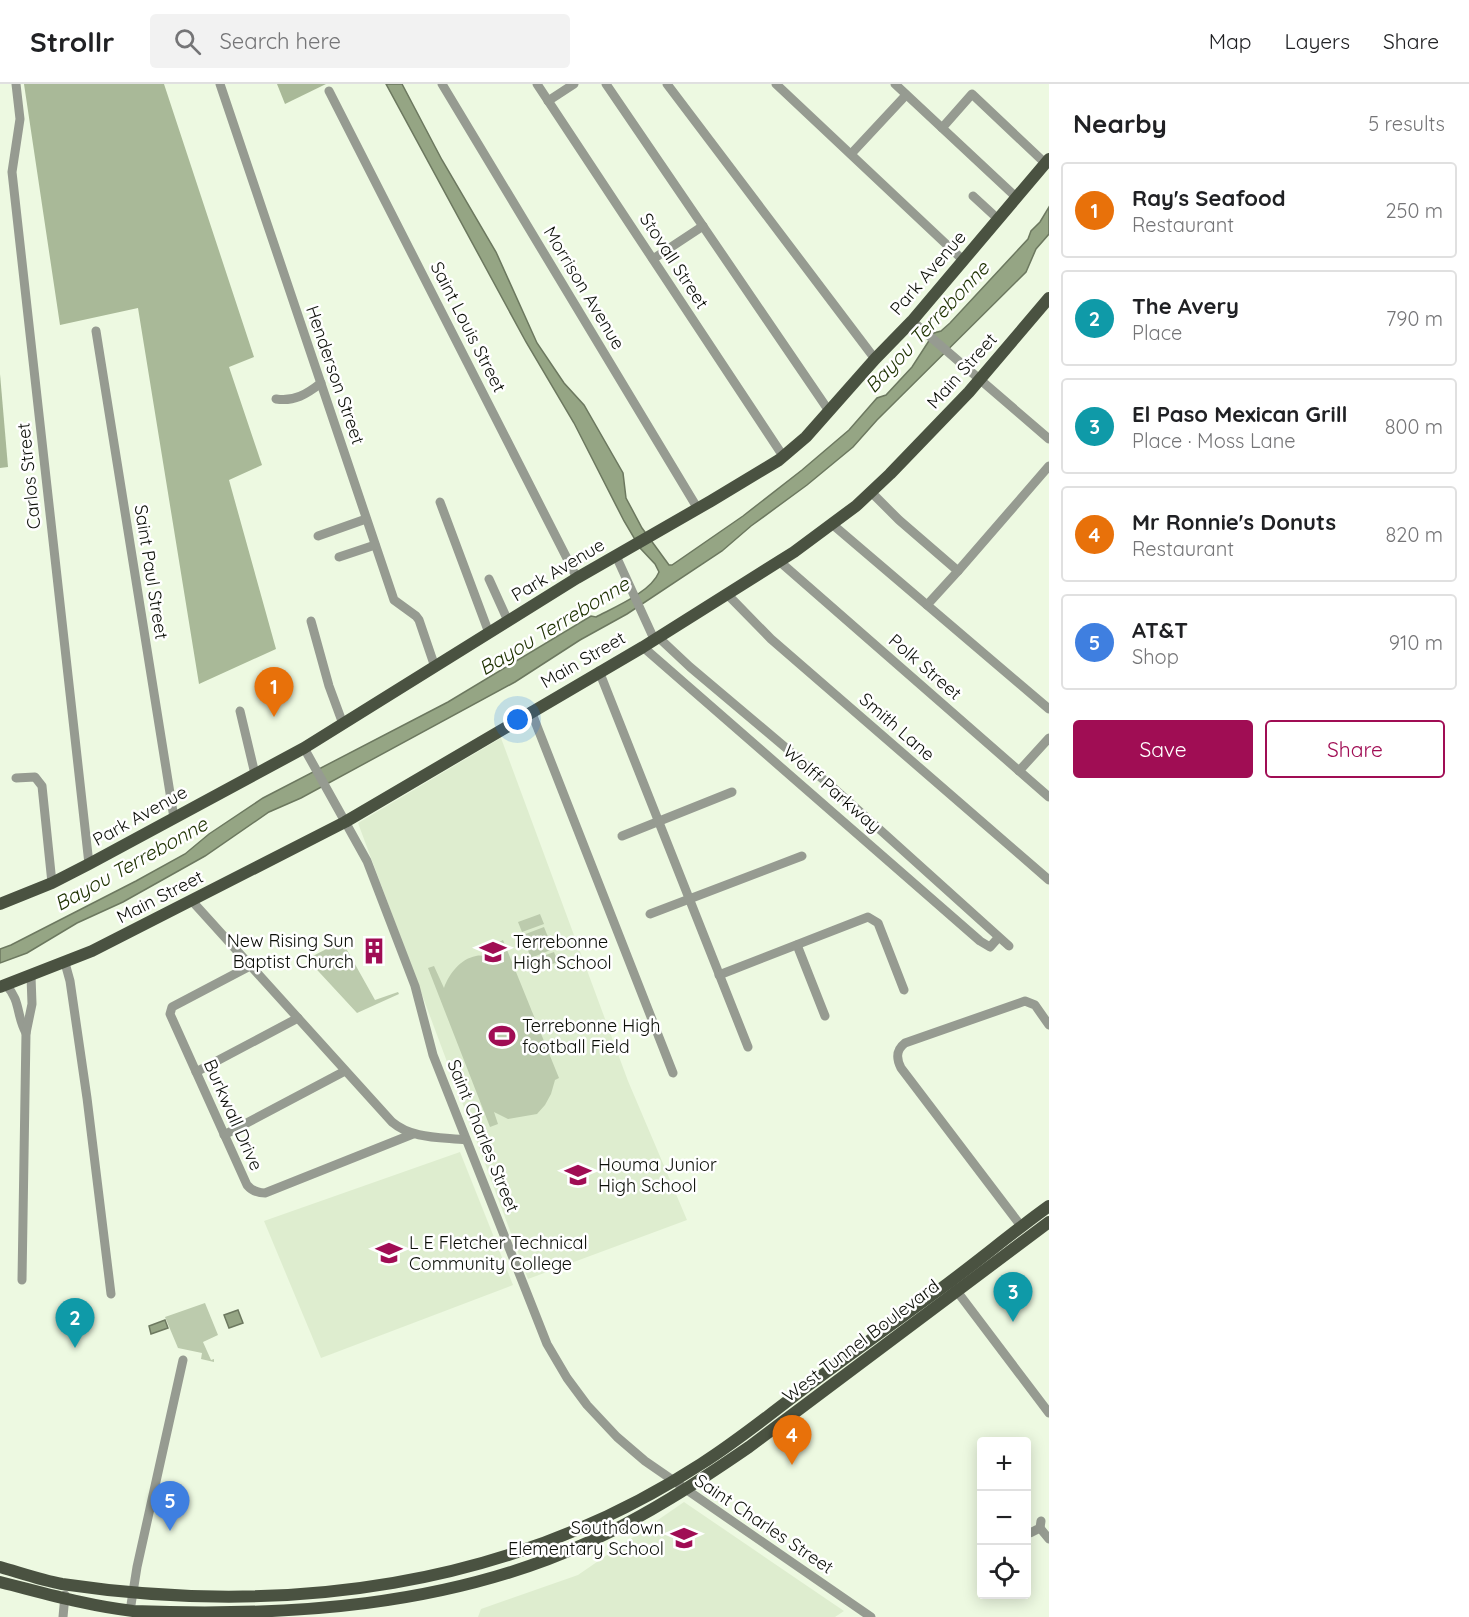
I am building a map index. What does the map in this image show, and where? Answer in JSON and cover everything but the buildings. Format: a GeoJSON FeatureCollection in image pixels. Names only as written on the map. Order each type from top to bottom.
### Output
{"type":"FeatureCollection","features":[{"type":"Feature","properties":{"kind":"main road","name":"Park Avenue"},"geometry":{"type":"LineString","coordinates":[[0,904],[52,883],[304,748],[577,578],[698,509],[783,456],[806,438],[875,358],[912,321],[1047,161]]}},
{"type":"Feature","properties":{"kind":"main road","name":"Main Street"},"geometry":{"type":"LineString","coordinates":[[3,986],[92,951],[345,822],[643,646],[779,561],[832,524],[871,492],[980,380],[1049,298]]}},
{"type":"Feature","properties":{"kind":"main road","name":"West Tunnel Boulevard"},"geometry":{"type":"LineString","coordinates":[[0,1582],[130,1611],[257,1617],[336,1611],[415,1600],[545,1560],[590,1542],[684,1490],[749,1447],[953,1287],[1021,1226],[1048,1208]]}},
{"type":"Feature","properties":{"kind":"main road","name":"West Tunnel Boulevard"},"geometry":{"type":"LineString","coordinates":[[0,1567],[62,1584],[132,1595],[198,1602],[258,1602],[338,1597],[398,1588],[483,1566],[534,1549],[616,1513],[710,1458],[1049,1222]]}},
{"type":"Feature","properties":{"kind":"street","name":"Carlos Street"},"geometry":{"type":"LineString","coordinates":[[16,84],[20,119],[12,172],[89,864]]}},
{"type":"Feature","properties":{"kind":"street","name":"Henderson Street"},"geometry":{"type":"LineString","coordinates":[[220,84],[394,600],[419,620],[435,667]]}},
{"type":"Feature","properties":{"kind":"street","name":"Morrison Avenue"},"geometry":{"type":"LineString","coordinates":[[442,84],[698,509]]}},
{"type":"Feature","properties":{"kind":"street","name":"Stovall Street"},"geometry":{"type":"LineString","coordinates":[[537,84],[783,456]]}},
{"type":"Feature","properties":{"kind":"street"},"geometry":{"type":"LineString","coordinates":[[548,101],[574,84]]}},
{"type":"Feature","properties":{"kind":"street"},"geometry":{"type":"LineString","coordinates":[[606,84],[829,411]]}},
{"type":"Feature","properties":{"kind":"street"},"geometry":{"type":"LineString","coordinates":[[667,84],[875,358]]}},
{"type":"Feature","properties":{"kind":"street"},"geometry":{"type":"LineString","coordinates":[[776,84],[963,260]]}},
{"type":"Feature","properties":{"kind":"street"},"geometry":{"type":"LineString","coordinates":[[895,84],[1016,197]]}},
{"type":"Feature","properties":{"kind":"street","name":"Saint Louis Street"},"geometry":{"type":"LineString","coordinates":[[328,91],[577,578]]}},
{"type":"Feature","properties":{"kind":"street"},"geometry":{"type":"LineString","coordinates":[[942,128],[972,94],[1047,161]]}},
{"type":"Feature","properties":{"kind":"street"},"geometry":{"type":"LineString","coordinates":[[851,154],[906,95]]}},
{"type":"Feature","properties":{"kind":"street"},"geometry":{"type":"LineString","coordinates":[[973,196],[998,219]]}},
{"type":"Feature","properties":{"kind":"street"},"geometry":{"type":"LineString","coordinates":[[653,259],[703,226]]}},
{"type":"Feature","properties":{"kind":"street"},"geometry":{"type":"LineString","coordinates":[[912,321],[1049,439]]}},
{"type":"Feature","properties":{"kind":"street","name":"Saint Paul Street"},"geometry":{"type":"LineString","coordinates":[[96,331],[174,818]]}},
{"type":"Feature","properties":{"kind":"street"},"geometry":{"type":"LineString","coordinates":[[276,399],[288,401],[306,394],[321,383]]}},
{"type":"Feature","properties":{"kind":"street"},"geometry":{"type":"LineString","coordinates":[[927,604],[958,572],[1049,466]]}},
{"type":"Feature","properties":{"kind":"street"},"geometry":{"type":"LineString","coordinates":[[871,492],[958,572]]}},
{"type":"Feature","properties":{"kind":"street"},"geometry":{"type":"LineString","coordinates":[[440,502],[489,633]]}},
{"type":"Feature","properties":{"kind":"street"},"geometry":{"type":"LineString","coordinates":[[318,536],[366,519]]}},
{"type":"Feature","properties":{"kind":"street"},"geometry":{"type":"LineString","coordinates":[[832,524],[1049,709]]}},
{"type":"Feature","properties":{"kind":"street"},"geometry":{"type":"LineString","coordinates":[[339,557],[375,545]]}},
{"type":"Feature","properties":{"kind":"street"},"geometry":{"type":"LineString","coordinates":[[616,556],[641,613],[656,638],[837,790],[1009,946]]}},
{"type":"Feature","properties":{"kind":"street","name":"Polk Street"},"geometry":{"type":"LineString","coordinates":[[779,561],[1049,797]]}},
{"type":"Feature","properties":{"kind":"street"},"geometry":{"type":"LineString","coordinates":[[489,579],[508,621]]}},
{"type":"Feature","properties":{"kind":"street","name":"Smith Lane"},"geometry":{"type":"LineString","coordinates":[[727,594],[771,639],[1049,880]]}},
{"type":"Feature","properties":{"kind":"street"},"geometry":{"type":"LineString","coordinates":[[311,621],[328,686],[343,724]]}},
{"type":"Feature","properties":{"kind":"street","name":"Wolff Parkway"},"geometry":{"type":"LineString","coordinates":[[643,646],[980,941],[990,947],[998,938]]}},
{"type":"Feature","properties":{"kind":"street"},"geometry":{"type":"LineString","coordinates":[[680,679],[690,667]]}},
{"type":"Feature","properties":{"kind":"street"},"geometry":{"type":"LineString","coordinates":[[599,671],[748,1047]]}},
{"type":"Feature","properties":{"kind":"street"},"geometry":{"type":"LineString","coordinates":[[240,711],[255,774]]}},
{"type":"Feature","properties":{"kind":"street"},"geometry":{"type":"LineString","coordinates":[[531,711],[673,1073]]}},
{"type":"Feature","properties":{"kind":"street"},"geometry":{"type":"LineString","coordinates":[[1019,771],[1049,738]]}},
{"type":"Feature","properties":{"kind":"street","name":"Saint Charles Street"},"geometry":{"type":"LineString","coordinates":[[304,748],[367,861],[415,986],[433,1055],[547,1344],[567,1378],[603,1423],[637,1454],[684,1490],[870,1617]]}},
{"type":"Feature","properties":{"kind":"street"},"geometry":{"type":"LineString","coordinates":[[16,778],[35,777],[42,786],[52,883]]}},
{"type":"Feature","properties":{"kind":"street"},"geometry":{"type":"LineString","coordinates":[[622,836],[732,792]]}},
{"type":"Feature","properties":{"kind":"street"},"geometry":{"type":"LineString","coordinates":[[650,914],[802,856]]}},
{"type":"Feature","properties":{"kind":"street"},"geometry":{"type":"LineString","coordinates":[[192,901],[402,1131],[466,1140]]}},
{"type":"Feature","properties":{"kind":"street"},"geometry":{"type":"LineString","coordinates":[[719,975],[861,919],[872,918],[878,923],[904,990]]}},
{"type":"Feature","properties":{"kind":"street"},"geometry":{"type":"LineString","coordinates":[[797,945],[825,1016]]}},
{"type":"Feature","properties":{"kind":"street"},"geometry":{"type":"LineString","coordinates":[[65,963],[70,981],[87,1098],[111,1294]]}},
{"type":"Feature","properties":{"kind":"street","name":"Burkwall Drive"},"geometry":{"type":"LineString","coordinates":[[250,966],[172,1007],[170,1014],[250,1189],[265,1193],[413,1134]]}},
{"type":"Feature","properties":{"kind":"street"},"geometry":{"type":"LineString","coordinates":[[22,1280],[26,1033],[32,1004],[31,976]]}},
{"type":"Feature","properties":{"kind":"street"},"geometry":{"type":"LineString","coordinates":[[3,986],[16,996],[20,1019],[26,1033]]}},
{"type":"Feature","properties":{"kind":"street"},"geometry":{"type":"LineString","coordinates":[[1021,1226],[901,1068],[897,1055],[905,1043],[1024,1001],[1035,1005],[1049,1025]]}},
{"type":"Feature","properties":{"kind":"street"},"geometry":{"type":"LineString","coordinates":[[196,1072],[298,1018]]}},
{"type":"Feature","properties":{"kind":"street"},"geometry":{"type":"LineString","coordinates":[[224,1135],[345,1071]]}},
{"type":"Feature","properties":{"kind":"street"},"geometry":{"type":"LineString","coordinates":[[953,1287],[1049,1413]]}},
{"type":"Feature","properties":{"kind":"street"},"geometry":{"type":"LineString","coordinates":[[130,1611],[183,1360]]}},
{"type":"Feature","properties":{"kind":"street"},"geometry":{"type":"LineString","coordinates":[[1031,1532],[1041,1524],[1049,1539]]}},
{"type":"Feature","properties":{"kind":"street"},"geometry":{"type":"LineString","coordinates":[[62,1584],[66,1598],[63,1617]]}},
{"type":"Feature","properties":{"kind":"shaded area"},"geometry":{"type":"Polygon","coordinates":[[[24,84],[164,84],[254,357],[229,367],[262,465],[229,480],[276,649],[199,684],[138,308],[60,325],[24,84]]]}},
{"type":"Feature","properties":{"kind":"shaded area"},"geometry":{"type":"Polygon","coordinates":[[[277,84],[326,84],[285,104],[277,84]]]}},
{"type":"Feature","properties":{"kind":"shaded area"},"geometry":{"type":"Polygon","coordinates":[[[386,84],[402,84],[442,160],[496,252],[537,343],[564,383],[584,405],[623,473],[626,498],[642,528],[669,565],[743,516],[849,430],[877,398],[886,395],[912,367],[934,333],[941,331],[950,323],[1028,239],[1031,231],[1049,207],[1049,234],[1036,249],[1026,272],[877,420],[853,447],[722,551],[627,614],[580,640],[515,682],[301,798],[269,812],[205,856],[123,902],[77,923],[27,953],[0,963],[0,949],[185,854],[209,834],[263,798],[448,702],[591,616],[596,617],[632,598],[648,586],[659,572],[655,564],[640,548],[624,521],[574,423],[526,342],[386,84]]]}},
{"type":"Feature","properties":{"kind":"shaded area"},"geometry":{"type":"Polygon","coordinates":[[[0,374],[8,467],[0,468],[0,374]]]}},
{"type":"Feature","properties":{"kind":"shaded area","name":"Terrebonne High School"},"geometry":{"type":"Polygon","coordinates":[[[501,738],[628,1081],[687,1220],[528,1279],[358,823],[501,738]]]}},
{"type":"Feature","properties":{"kind":"shaded area"},"geometry":{"type":"Polygon","coordinates":[[[540,914],[544,924],[522,932],[518,922],[540,914]]]}},
{"type":"Feature","properties":{"kind":"shaded area"},"geometry":{"type":"Polygon","coordinates":[[[544,927],[548,937],[527,945],[523,935],[544,927]]]}},
{"type":"Feature","properties":{"kind":"shaded area"},"geometry":{"type":"Polygon","coordinates":[[[549,939],[553,949],[531,958],[527,948],[549,939]]]}},
{"type":"Feature","properties":{"kind":"shaded area"},"geometry":{"type":"Polygon","coordinates":[[[503,940],[559,1078],[555,1080],[551,1094],[537,1114],[508,1119],[494,1112],[498,1124],[490,1127],[428,968],[434,966],[444,988],[456,968],[465,960],[483,956],[504,962],[497,943],[503,940]]]}},
{"type":"Feature","properties":{"kind":"shaded area"},"geometry":{"type":"Polygon","coordinates":[[[342,941],[375,1000],[398,992],[399,994],[357,1013],[307,959],[342,941]]]}},
{"type":"Feature","properties":{"kind":"shaded area"},"geometry":{"type":"Polygon","coordinates":[[[554,952],[558,962],[536,970],[532,960],[554,952]]]}},
{"type":"Feature","properties":{"kind":"shaded area","name":"L E Fletcher Technical Community College"},"geometry":{"type":"Polygon","coordinates":[[[460,1152],[513,1285],[321,1358],[264,1221],[460,1152]]]}},
{"type":"Feature","properties":{"kind":"shaded area"},"geometry":{"type":"Polygon","coordinates":[[[205,1303],[218,1335],[203,1342],[214,1362],[201,1359],[202,1353],[178,1348],[165,1317],[205,1303]]]}},
{"type":"Feature","properties":{"kind":"shaded area"},"geometry":{"type":"Polygon","coordinates":[[[238,1310],[243,1323],[229,1328],[224,1315],[238,1310]]]}},
{"type":"Feature","properties":{"kind":"shaded area"},"geometry":{"type":"Polygon","coordinates":[[[165,1320],[168,1328],[151,1334],[149,1326],[165,1320]]]}},
{"type":"Feature","properties":{"kind":"shaded area","name":"Southdown Elementary School"},"geometry":{"type":"Polygon","coordinates":[[[684,1502],[844,1611],[835,1617],[478,1617],[481,1609],[578,1575],[684,1502]]]}},
{"type":"Feature","properties":{"kind":"place","name":"Ray's Seafood"},"geometry":{"type":"Point","coordinates":[274,717]}},
{"type":"Feature","properties":{"kind":"place","name":"New Rising Sun Baptist Church"},"geometry":{"type":"Point","coordinates":[374,951]}},
{"type":"Feature","properties":{"kind":"place","name":"Terrebonne High School"},"geometry":{"type":"Point","coordinates":[493,952]}},
{"type":"Feature","properties":{"kind":"place","name":"Terrebonne High football Field"},"geometry":{"type":"Point","coordinates":[502,1036]}},
{"type":"Feature","properties":{"kind":"place","name":"Houma Junior High School"},"geometry":{"type":"Point","coordinates":[578,1175]}},
{"type":"Feature","properties":{"kind":"place","name":"L E Fletcher Technical Community College"},"geometry":{"type":"Point","coordinates":[389,1253]}},
{"type":"Feature","properties":{"kind":"place","name":"El Paso Mexican Grill"},"geometry":{"type":"Point","coordinates":[1013,1322]}},
{"type":"Feature","properties":{"kind":"place","name":"The Avery"},"geometry":{"type":"Point","coordinates":[75,1348]}},
{"type":"Feature","properties":{"kind":"place","name":"Mr Ronnie's Donuts"},"geometry":{"type":"Point","coordinates":[792,1465]}},
{"type":"Feature","properties":{"kind":"place","name":"AT&T"},"geometry":{"type":"Point","coordinates":[170,1531]}},
{"type":"Feature","properties":{"kind":"place","name":"Southdown Elementary School"},"geometry":{"type":"Point","coordinates":[684,1538]}},
{"type":"Feature","properties":{"kind":"water label","name":"Bayou Terrebonne"},"geometry":{"type":"Point","coordinates":[927,327]}},
{"type":"Feature","properties":{"kind":"water label","name":"Bayou Terrebonne"},"geometry":{"type":"Point","coordinates":[554,626]}},
{"type":"Feature","properties":{"kind":"water label","name":"Bayou Terrebonne"},"geometry":{"type":"Point","coordinates":[131,864]}}]}
